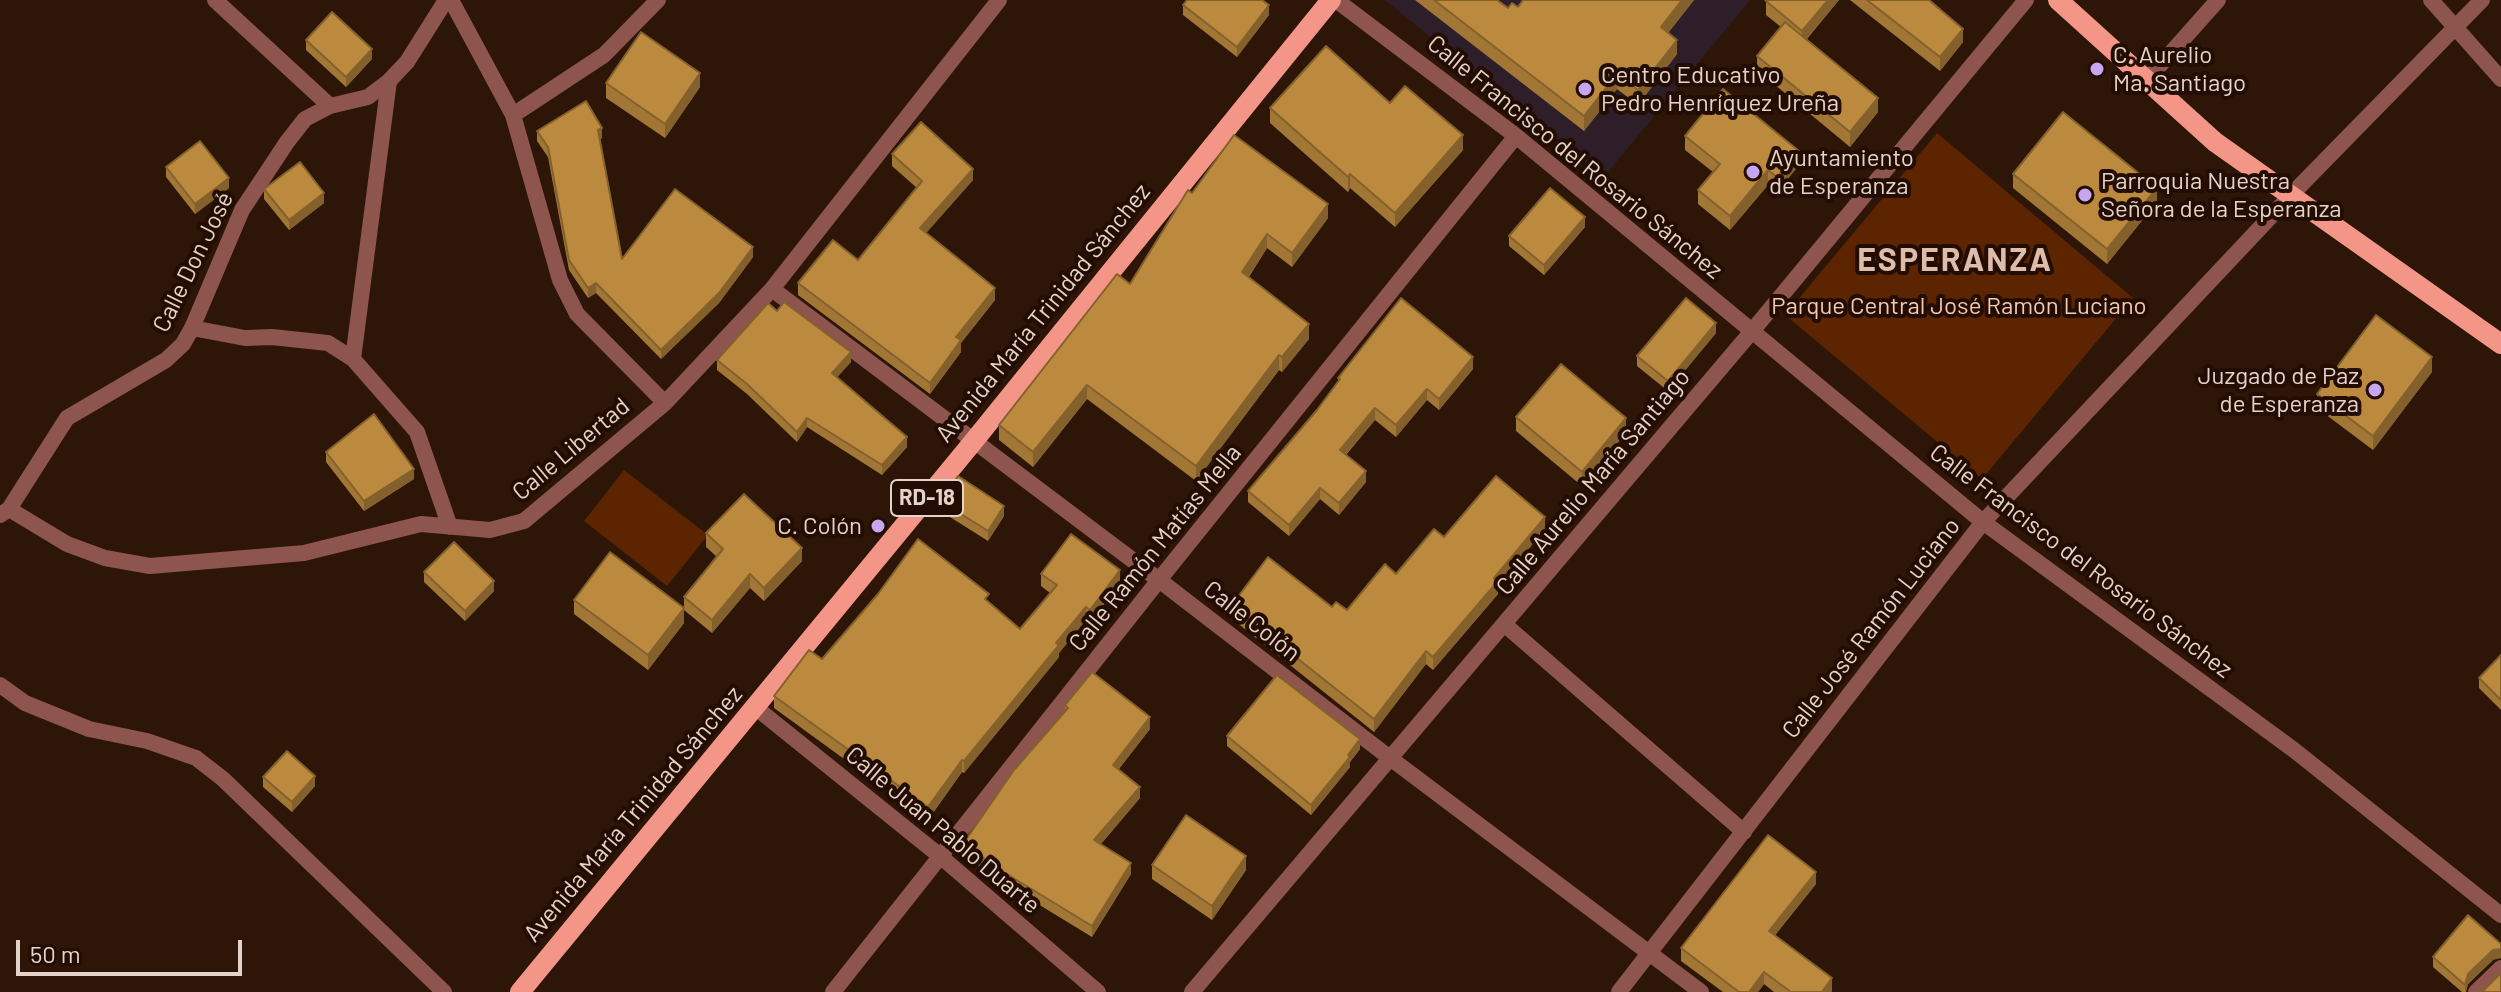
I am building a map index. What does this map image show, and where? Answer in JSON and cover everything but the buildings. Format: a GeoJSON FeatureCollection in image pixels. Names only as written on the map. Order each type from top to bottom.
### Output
{"type":"FeatureCollection","features":[{"type":"Feature","properties":{"kind":"main road","name":"Avenida María Trinidad Sánchez"},"geometry":{"type":"LineString","coordinates":[[520,992],[1334,0]]}},
{"type":"Feature","properties":{"kind":"main road"},"geometry":{"type":"LineString","coordinates":[[2058,0],[2215,142],[2501,344]]}},
{"type":"Feature","properties":{"kind":"street"},"geometry":{"type":"LineString","coordinates":[[215,0],[330,106]]}},
{"type":"Feature","properties":{"kind":"street"},"geometry":{"type":"LineString","coordinates":[[448,0],[513,115],[560,280],[577,314],[665,403]]}},
{"type":"Feature","properties":{"kind":"street","name":"Calle Don José"},"geometry":{"type":"LineString","coordinates":[[4,512],[67,418],[166,360],[183,344],[242,210],[305,119],[330,106],[368,97],[389,81],[407,62],[448,0]]}},
{"type":"Feature","properties":{"kind":"street"},"geometry":{"type":"LineString","coordinates":[[513,115],[604,55],[658,0]]}},
{"type":"Feature","properties":{"kind":"street","name":"Calle Libertad"},"geometry":{"type":"LineString","coordinates":[[4,512],[67,544],[105,558],[150,566],[304,553],[421,524],[490,530],[524,521],[665,403],[772,289],[999,0]]}},
{"type":"Feature","properties":{"kind":"street","name":"Calle Francisco del Rosario Sánchez"},"geometry":{"type":"LineString","coordinates":[[1334,0],[1516,136],[1983,522],[2294,750],[2501,915]]}},
{"type":"Feature","properties":{"kind":"street","name":"Calle Aurelio María Santiago"},"geometry":{"type":"LineString","coordinates":[[1192,992],[1753,330],[2026,0]]}},
{"type":"Feature","properties":{"kind":"street"},"geometry":{"type":"LineString","coordinates":[[2146,81],[2218,0]]}},
{"type":"Feature","properties":{"kind":"street"},"geometry":{"type":"LineString","coordinates":[[2431,0],[2501,79]]}},
{"type":"Feature","properties":{"kind":"street","name":"Calle José Ramón Luciano"},"geometry":{"type":"LineString","coordinates":[[1619,992],[1983,522],[2291,195],[2482,0]]}},
{"type":"Feature","properties":{"kind":"street"},"geometry":{"type":"LineString","coordinates":[[353,359],[389,81]]}},
{"type":"Feature","properties":{"kind":"street","name":"Calle Ramón Matías Mella"},"geometry":{"type":"LineString","coordinates":[[833,992],[1516,136]]}},
{"type":"Feature","properties":{"kind":"street","name":"Calle Colón"},"geometry":{"type":"LineString","coordinates":[[772,289],[1701,992]]}},
{"type":"Feature","properties":{"kind":"street"},"geometry":{"type":"LineString","coordinates":[[192,328],[245,338],[272,337],[328,343],[353,359],[417,432],[450,527]]}},
{"type":"Feature","properties":{"kind":"street"},"geometry":{"type":"LineString","coordinates":[[1504,624],[1744,832]]}},
{"type":"Feature","properties":{"kind":"street"},"geometry":{"type":"LineString","coordinates":[[0,685],[25,703],[89,729],[147,741],[196,758],[223,779],[444,992]]}},
{"type":"Feature","properties":{"kind":"street","name":"Calle Juan Pablo Duarte"},"geometry":{"type":"LineString","coordinates":[[755,707],[940,856],[1098,992]]}},
{"type":"Feature","properties":{"kind":"street"},"geometry":{"type":"LineString","coordinates":[[2476,992],[2501,968]]}},
{"type":"Feature","properties":{"kind":"shaded area","name":"Centro Educativo Pedro Henríquez Ureña"},"geometry":{"type":"Polygon","coordinates":[[[1385,0],[1750,0],[1603,178],[1385,0]]]}},
{"type":"Feature","properties":{"kind":"green space","name":"Parque Central José Ramón Luciano"},"geometry":{"type":"Polygon","coordinates":[[[1937,133],[2133,298],[1982,479],[1785,315],[1937,133]]]}},
{"type":"Feature","properties":{"kind":"green space"},"geometry":{"type":"Polygon","coordinates":[[[624,470],[708,535],[667,586],[584,521],[624,470]]]}},
{"type":"Feature","properties":{"kind":"place","name":"C. Aurelio Ma. Santiago"},"geometry":{"type":"Point","coordinates":[2097,69]}},
{"type":"Feature","properties":{"kind":"place","name":"Centro Educativo Pedro Henríquez Ureña"},"geometry":{"type":"Point","coordinates":[1585,89]}},
{"type":"Feature","properties":{"kind":"place","name":"Ayuntamiento de Esperanza"},"geometry":{"type":"Point","coordinates":[1753,172]}},
{"type":"Feature","properties":{"kind":"place","name":"Parroquia Nuestra Señora de la Esperanza"},"geometry":{"type":"Point","coordinates":[2085,195]}},
{"type":"Feature","properties":{"kind":"place","name":"Juzgado de Paz de Esperanza"},"geometry":{"type":"Point","coordinates":[2375,390]}},
{"type":"Feature","properties":{"kind":"place","name":"C. Colón"},"geometry":{"type":"Point","coordinates":[878,526]}},
{"type":"Feature","properties":{"kind":"district","name":"ESPERANZA"},"geometry":{"type":"Point","coordinates":[1955,260]}}]}
